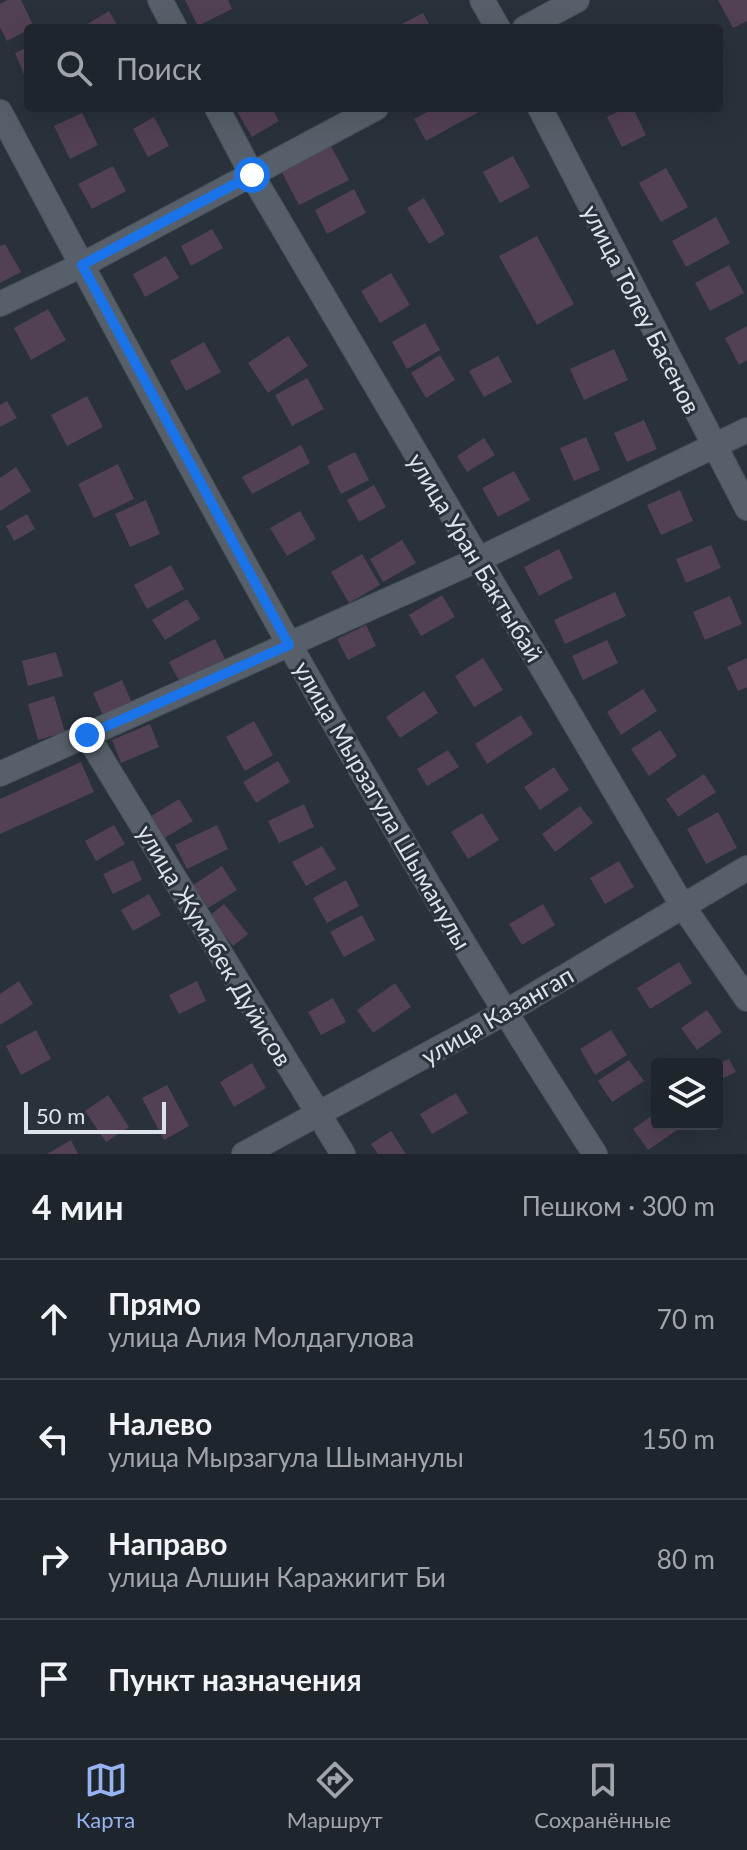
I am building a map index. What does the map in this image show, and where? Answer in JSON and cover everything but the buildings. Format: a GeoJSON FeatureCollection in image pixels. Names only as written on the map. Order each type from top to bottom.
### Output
{"type":"FeatureCollection","features":[{"type":"Feature","properties":{"kind":"street"},"geometry":{"type":"LineString","coordinates":[[160,0],[173,24]]}},
{"type":"Feature","properties":{"kind":"street"},"geometry":{"type":"LineString","coordinates":[[482,0],[496,24]]}},
{"type":"Feature","properties":{"kind":"street"},"geometry":{"type":"LineString","coordinates":[[532,24],[577,0]]}},
{"type":"Feature","properties":{"kind":"street","name":"улица Мырзагула Шыманулы"},"geometry":{"type":"LineString","coordinates":[[0,112],[289,645],[504,1013],[595,1154]]}},
{"type":"Feature","properties":{"kind":"street","name":"улица Уран Бактыбай"},"geometry":{"type":"LineString","coordinates":[[219,112],[252,175],[682,905],[747,999]]}},
{"type":"Feature","properties":{"kind":"street"},"geometry":{"type":"LineString","coordinates":[[0,304],[82,265],[369,112]]}},
{"type":"Feature","properties":{"kind":"street","name":"улица Толеу Басенов"},"geometry":{"type":"LineString","coordinates":[[542,112],[747,508]]}},
{"type":"Feature","properties":{"kind":"street"},"geometry":{"type":"LineString","coordinates":[[0,774],[477,560],[747,430]]}},
{"type":"Feature","properties":{"kind":"street","name":"улица Жумабек Дуйисов"},"geometry":{"type":"LineString","coordinates":[[87,735],[343,1154]]}},
{"type":"Feature","properties":{"kind":"street","name":"улица Казангап"},"geometry":{"type":"LineString","coordinates":[[244,1154],[504,1013],[747,868]]}},
{"type":"Feature","properties":{"kind":"route"},"geometry":{"type":"LineString","coordinates":[[87,735],[289,645],[82,265],[252,175]]}}]}
